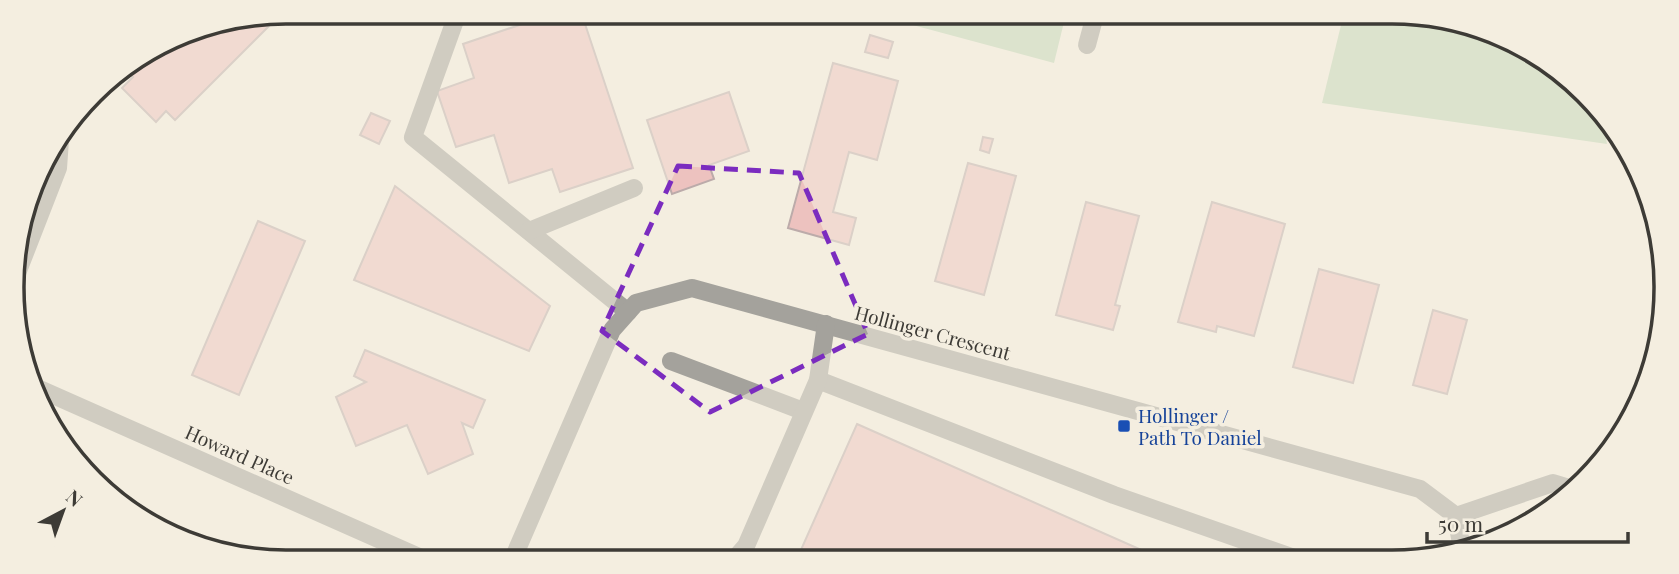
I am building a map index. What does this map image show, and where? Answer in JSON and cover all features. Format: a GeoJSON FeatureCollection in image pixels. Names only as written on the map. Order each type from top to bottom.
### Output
{"type":"FeatureCollection","features":[{"type":"Feature","properties":{"kind":"street"},"geometry":{"type":"LineString","coordinates":[[454,24],[414,137],[628,312]]}},
{"type":"Feature","properties":{"kind":"street"},"geometry":{"type":"LineString","coordinates":[[1087,45],[1093,24]]}},
{"type":"Feature","properties":{"kind":"street"},"geometry":{"type":"LineString","coordinates":[[29,243],[58,168],[59,158]]}},
{"type":"Feature","properties":{"kind":"street"},"geometry":{"type":"LineString","coordinates":[[529,231],[634,188]]}},
{"type":"Feature","properties":{"kind":"street","name":"Hollinger Crescent"},"geometry":{"type":"LineString","coordinates":[[517,550],[612,330],[636,303],[692,288],[1420,489],[1456,516]]}},
{"type":"Feature","properties":{"kind":"street"},"geometry":{"type":"LineString","coordinates":[[743,550],[818,380],[827,324]]}},
{"type":"Feature","properties":{"kind":"street"},"geometry":{"type":"LineString","coordinates":[[671,361],[803,411]]}},
{"type":"Feature","properties":{"kind":"street"},"geometry":{"type":"LineString","coordinates":[[818,380],[1114,495],[1271,550]]}},
{"type":"Feature","properties":{"kind":"street","name":"Howard Place"},"geometry":{"type":"LineString","coordinates":[[47,392],[403,550]]}},
{"type":"Feature","properties":{"kind":"street"},"geometry":{"type":"LineString","coordinates":[[1461,541],[1456,516],[1553,483],[1563,486]]}},
{"type":"Feature","properties":{"kind":"highlighted area"},"geometry":{"type":"Polygon","coordinates":[[[678,166],[799,173],[868,334],[710,412],[602,331],[678,166]]]}},
{"type":"Feature","properties":{"kind":"green space"},"geometry":{"type":"Polygon","coordinates":[[[909,24],[1064,24],[1054,63],[909,24]]]}},
{"type":"Feature","properties":{"kind":"green space"},"geometry":{"type":"Polygon","coordinates":[[[1341,24],[1426,27],[1460,33],[1492,44],[1538,69],[1578,101],[1606,135],[1607,144],[1322,103],[1341,24]]]}},
{"type":"Feature","properties":{"kind":"building"},"geometry":{"type":"Polygon","coordinates":[[[522,24],[585,24],[633,168],[560,192],[552,169],[509,183],[494,135],[456,147],[437,91],[474,78],[463,44],[522,24]]]}},
{"type":"Feature","properties":{"kind":"building"},"geometry":{"type":"Polygon","coordinates":[[[270,25],[175,120],[166,111],[156,122],[122,88],[141,69],[187,44],[219,33],[270,25]]]}},
{"type":"Feature","properties":{"kind":"building"},"geometry":{"type":"Polygon","coordinates":[[[870,35],[893,42],[888,58],[865,52],[870,35]]]}},
{"type":"Feature","properties":{"kind":"building"},"geometry":{"type":"Polygon","coordinates":[[[833,63],[898,81],[877,160],[849,152],[833,212],[856,218],[849,245],[788,228],[833,63]]]}},
{"type":"Feature","properties":{"kind":"building"},"geometry":{"type":"Polygon","coordinates":[[[729,92],[749,151],[709,165],[714,179],[672,194],[647,120],[729,92]]]}},
{"type":"Feature","properties":{"kind":"building"},"geometry":{"type":"Polygon","coordinates":[[[371,113],[390,121],[379,144],[360,135],[371,113]]]}},
{"type":"Feature","properties":{"kind":"building"},"geometry":{"type":"Polygon","coordinates":[[[983,137],[993,139],[989,153],[980,150],[983,137]]]}},
{"type":"Feature","properties":{"kind":"building"},"geometry":{"type":"Polygon","coordinates":[[[968,163],[1016,176],[984,295],[935,281],[968,163]]]}},
{"type":"Feature","properties":{"kind":"building"},"geometry":{"type":"Polygon","coordinates":[[[395,186],[550,306],[529,351],[354,280],[395,186]]]}},
{"type":"Feature","properties":{"kind":"building"},"geometry":{"type":"Polygon","coordinates":[[[1086,202],[1139,216],[1115,305],[1120,306],[1113,330],[1056,315],[1086,202]]]}},
{"type":"Feature","properties":{"kind":"building"},"geometry":{"type":"Polygon","coordinates":[[[1212,202],[1285,224],[1254,336],[1217,326],[1216,332],[1178,322],[1212,202]]]}},
{"type":"Feature","properties":{"kind":"building"},"geometry":{"type":"Polygon","coordinates":[[[258,221],[305,241],[239,395],[192,375],[258,221]]]}},
{"type":"Feature","properties":{"kind":"building"},"geometry":{"type":"Polygon","coordinates":[[[1319,269],[1379,285],[1353,383],[1293,367],[1319,269]]]}},
{"type":"Feature","properties":{"kind":"building"},"geometry":{"type":"Polygon","coordinates":[[[1433,310],[1467,320],[1447,394],[1413,385],[1433,310]]]}},
{"type":"Feature","properties":{"kind":"building"},"geometry":{"type":"Polygon","coordinates":[[[365,350],[485,400],[473,428],[462,423],[473,454],[428,474],[407,425],[356,446],[336,397],[366,382],[354,376],[365,350]]]}},
{"type":"Feature","properties":{"kind":"building"},"geometry":{"type":"Polygon","coordinates":[[[857,424],[1141,550],[801,550],[857,424]]]}},
{"type":"Feature","properties":{"kind":"place","name":"Hollinger / Path To Daniel"},"geometry":{"type":"Point","coordinates":[1124,426]}}]}
